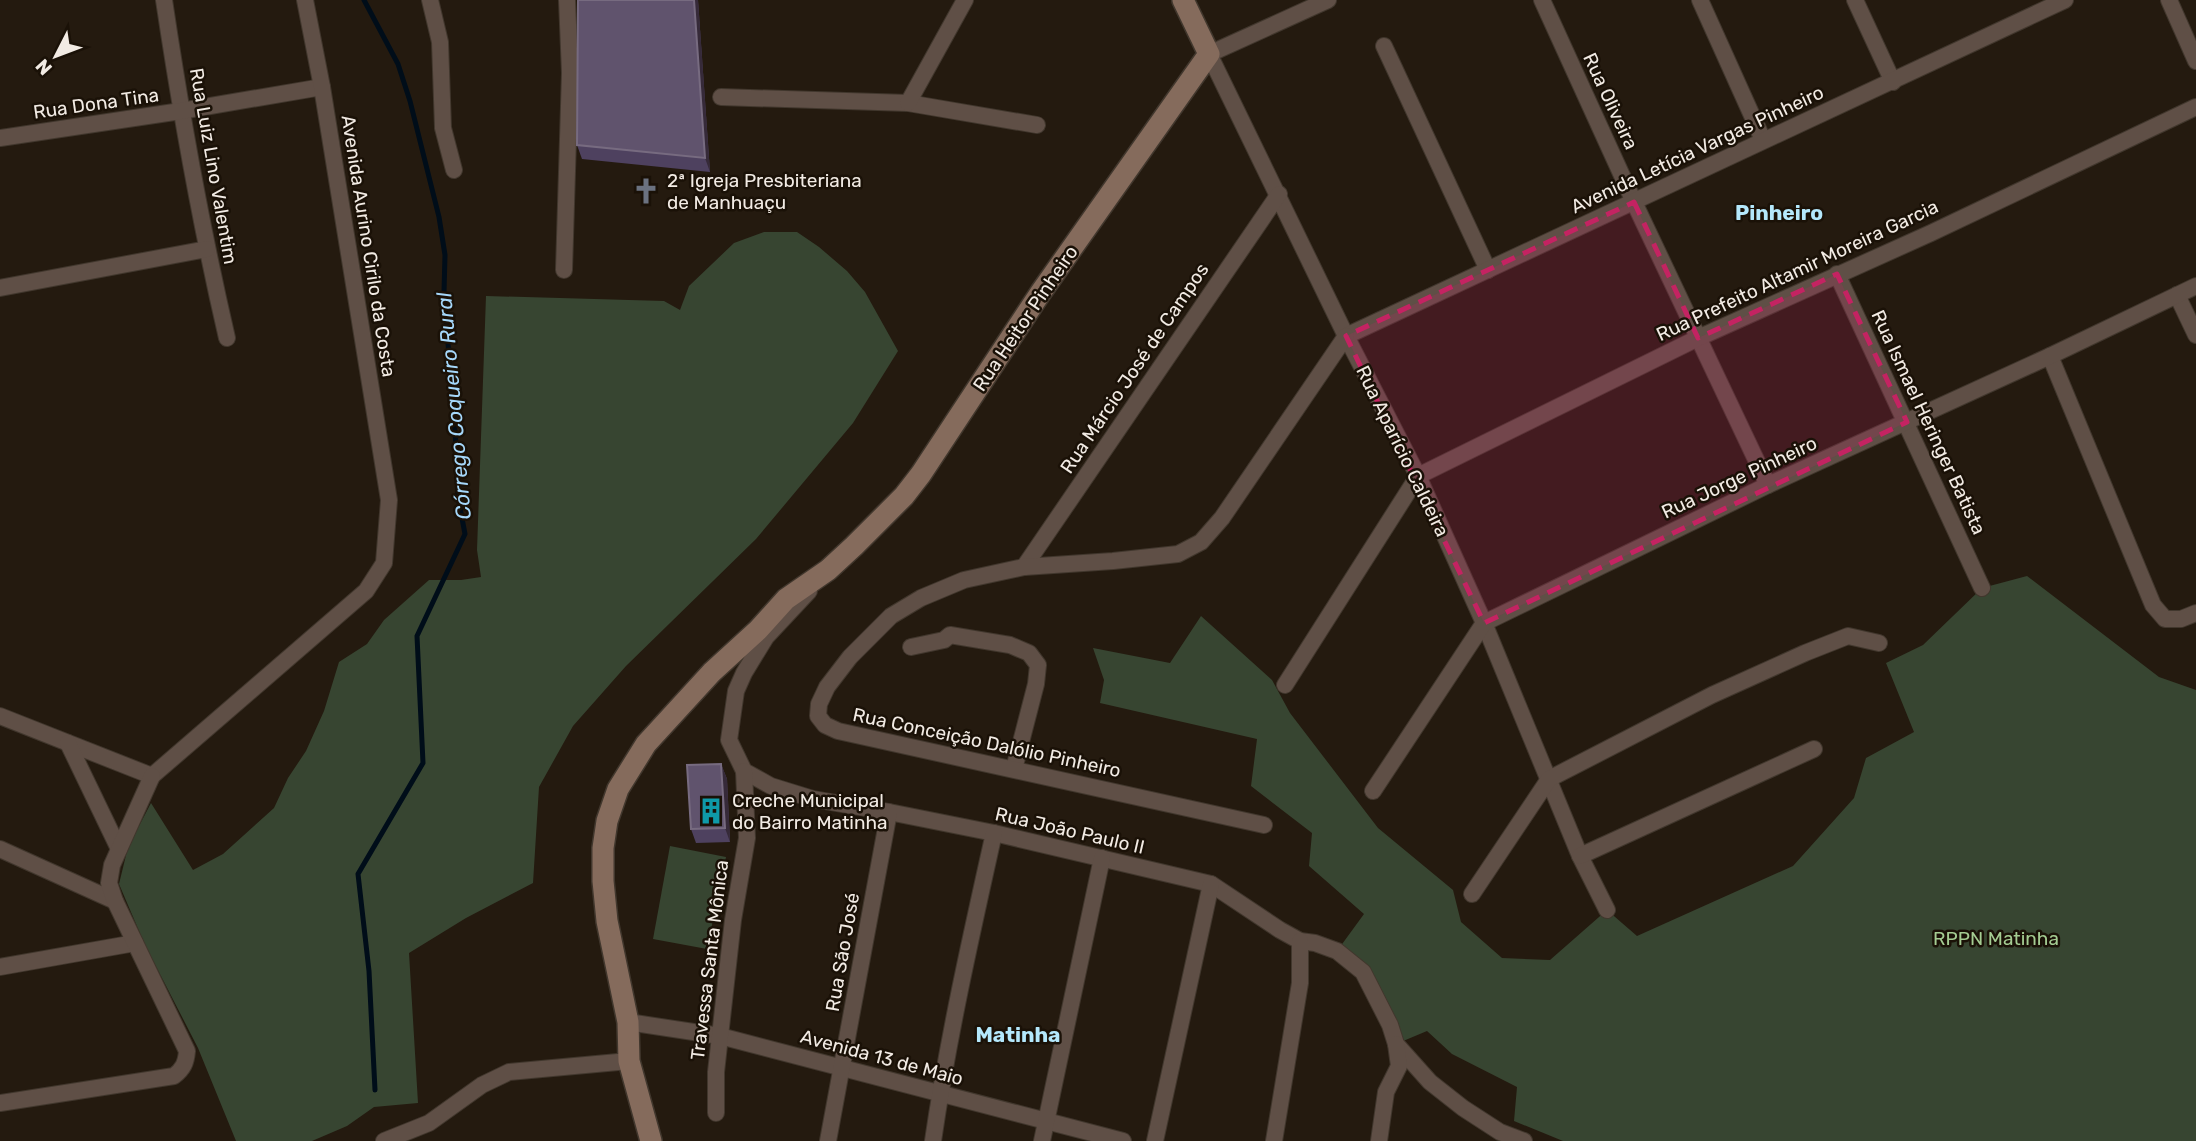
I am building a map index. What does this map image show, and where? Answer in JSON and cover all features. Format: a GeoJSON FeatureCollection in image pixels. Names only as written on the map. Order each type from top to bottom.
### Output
{"type":"FeatureCollection","features":[{"type":"Feature","properties":{"kind":"street","name":"Rua Luiz Lino Valentim"},"geometry":{"type":"LineString","coordinates":[[164,0],[181,111],[227,338]]}},
{"type":"Feature","properties":{"kind":"street","name":"Avenida Aurino Cirilo da Costa"},"geometry":{"type":"LineString","coordinates":[[152,776],[366,591],[384,563],[389,499],[322,87],[305,0]]}},
{"type":"Feature","properties":{"kind":"street"},"geometry":{"type":"LineString","coordinates":[[430,0],[440,42],[443,128],[454,170]]}},
{"type":"Feature","properties":{"kind":"street"},"geometry":{"type":"LineString","coordinates":[[565,270],[570,74],[567,0]]}},
{"type":"Feature","properties":{"kind":"street"},"geometry":{"type":"LineString","coordinates":[[908,103],[965,0]]}},
{"type":"Feature","properties":{"kind":"street","name":"Rua Aparício Caldeira"},"geometry":{"type":"LineString","coordinates":[[1183,0],[1346,336],[1418,476],[1484,623],[1580,856],[1607,910]]}},
{"type":"Feature","properties":{"kind":"street"},"geometry":{"type":"LineString","coordinates":[[1209,54],[1328,0]]}},
{"type":"Feature","properties":{"kind":"street","name":"Rua Oliveira"},"geometry":{"type":"LineString","coordinates":[[1542,0],[1768,485]]}},
{"type":"Feature","properties":{"kind":"street"},"geometry":{"type":"LineString","coordinates":[[1700,0],[1763,141]]}},
{"type":"Feature","properties":{"kind":"street"},"geometry":{"type":"LineString","coordinates":[[1855,0],[1893,82]]}},
{"type":"Feature","properties":{"kind":"street"},"geometry":{"type":"LineString","coordinates":[[2169,0],[2196,61]]}},
{"type":"Feature","properties":{"kind":"street","name":"Avenida Letícia Vargas Pinheiro"},"geometry":{"type":"LineString","coordinates":[[1346,336],[1893,82],[2056,2]]}},
{"type":"Feature","properties":{"kind":"street"},"geometry":{"type":"LineString","coordinates":[[1384,46],[1488,270]]}},
{"type":"Feature","properties":{"kind":"street","name":"Rua Heitor Pinheiro"},"geometry":{"type":"LineString","coordinates":[[652,1141],[629,1061],[628,1022],[607,921],[603,881],[603,848],[607,821],[618,789],[646,744],[712,671],[758,630],[786,599],[828,570],[904,496],[1041,292],[1209,54]]}},
{"type":"Feature","properties":{"kind":"street","name":"Rua Dona Tina"},"geometry":{"type":"LineString","coordinates":[[0,138],[322,87]]}},
{"type":"Feature","properties":{"kind":"street"},"geometry":{"type":"LineString","coordinates":[[721,97],[908,103],[1037,125]]}},
{"type":"Feature","properties":{"kind":"street","name":"Rua Prefeito Altamir Moreira Garcia"},"geometry":{"type":"LineString","coordinates":[[1418,476],[1698,338],[1931,233],[2196,107]]}},
{"type":"Feature","properties":{"kind":"street","name":"Rua Márcio José de Campos"},"geometry":{"type":"LineString","coordinates":[[1024,567],[1279,194]]}},
{"type":"Feature","properties":{"kind":"street"},"geometry":{"type":"LineString","coordinates":[[0,288],[207,249]]}},
{"type":"Feature","properties":{"kind":"street","name":"Rua Ismael Heringer Batista"},"geometry":{"type":"LineString","coordinates":[[1838,274],[1982,588]]}},
{"type":"Feature","properties":{"kind":"street","name":"Rua Jorge Pinheiro"},"geometry":{"type":"LineString","coordinates":[[1484,623],[1768,485],[2196,286]]}},
{"type":"Feature","properties":{"kind":"street"},"geometry":{"type":"LineString","coordinates":[[2177,295],[2196,335]]}},
{"type":"Feature","properties":{"kind":"street","name":"Rua Conceição Dalólio Pinheiro"},"geometry":{"type":"LineString","coordinates":[[1264,825],[838,731],[825,725],[818,716],[819,704],[827,687],[850,657],[891,616],[921,598],[964,580],[1024,567],[1178,554],[1200,542],[1222,519],[1346,336]]}},
{"type":"Feature","properties":{"kind":"street"},"geometry":{"type":"LineString","coordinates":[[2050,356],[2153,606],[2165,618],[2181,619],[2196,613]]}},
{"type":"Feature","properties":{"kind":"street"},"geometry":{"type":"LineString","coordinates":[[1285,685],[1418,476]]}},
{"type":"Feature","properties":{"kind":"street"},"geometry":{"type":"LineString","coordinates":[[744,771],[729,740],[736,691],[766,637],[828,570]]}},
{"type":"Feature","properties":{"kind":"street"},"geometry":{"type":"LineString","coordinates":[[1373,791],[1484,623]]}},
{"type":"Feature","properties":{"kind":"street"},"geometry":{"type":"LineString","coordinates":[[911,647],[944,640],[950,635],[1010,645],[1029,653],[1038,665],[1036,684],[1014,769]]}},
{"type":"Feature","properties":{"kind":"street"},"geometry":{"type":"LineString","coordinates":[[1472,894],[1549,779],[1712,695],[1805,653],[1848,636],[1879,643]]}},
{"type":"Feature","properties":{"kind":"street"},"geometry":{"type":"LineString","coordinates":[[0,716],[152,776],[112,865],[109,883],[115,901],[187,1051],[182,1070],[174,1076],[0,1103]]}},
{"type":"Feature","properties":{"kind":"street"},"geometry":{"type":"LineString","coordinates":[[68,743],[119,849]]}},
{"type":"Feature","properties":{"kind":"street"},"geometry":{"type":"LineString","coordinates":[[1580,856],[1814,749]]}},
{"type":"Feature","properties":{"kind":"street","name":"Rua João Paulo II"},"geometry":{"type":"LineString","coordinates":[[744,771],[771,786],[813,799],[889,811],[1211,884],[1280,930],[1300,941],[1337,951],[1363,972],[1390,1025],[1396,1044],[1430,1082],[1499,1136],[1524,1141]]}},
{"type":"Feature","properties":{"kind":"street","name":"Travessa Santa Mônica"},"geometry":{"type":"LineString","coordinates":[[716,1113],[716,1072],[733,920],[747,838],[744,771]]}},
{"type":"Feature","properties":{"kind":"street","name":"Rua São José"},"geometry":{"type":"LineString","coordinates":[[828,1141],[889,811]]}},
{"type":"Feature","properties":{"kind":"street"},"geometry":{"type":"LineString","coordinates":[[933,1141],[965,965],[994,834]]}},
{"type":"Feature","properties":{"kind":"street"},"geometry":{"type":"LineString","coordinates":[[0,849],[115,901]]}},
{"type":"Feature","properties":{"kind":"street"},"geometry":{"type":"LineString","coordinates":[[1042,1141],[1102,858]]}},
{"type":"Feature","properties":{"kind":"street"},"geometry":{"type":"LineString","coordinates":[[1154,1141],[1211,884]]}},
{"type":"Feature","properties":{"kind":"street"},"geometry":{"type":"LineString","coordinates":[[1274,1141],[1300,983],[1300,941]]}},
{"type":"Feature","properties":{"kind":"street"},"geometry":{"type":"LineString","coordinates":[[0,967],[135,943]]}},
{"type":"Feature","properties":{"kind":"street","name":"Avenida 13 de Maio"},"geometry":{"type":"LineString","coordinates":[[628,1022],[720,1036],[1123,1141]]}},
{"type":"Feature","properties":{"kind":"street"},"geometry":{"type":"LineString","coordinates":[[1379,1141],[1386,1092],[1399,1066],[1396,1044]]}},
{"type":"Feature","properties":{"kind":"street"},"geometry":{"type":"LineString","coordinates":[[384,1141],[429,1123],[482,1086],[509,1072],[629,1061]]}},
{"type":"Feature","properties":{"kind":"highlighted area"},"geometry":{"type":"Polygon","coordinates":[[[1634,202],[1698,338],[1837,274],[1907,422],[1484,623],[1346,336],[1634,202]]]}},
{"type":"Feature","properties":{"kind":"green space"},"geometry":{"type":"Polygon","coordinates":[[[764,232],[797,232],[847,271],[865,292],[898,351],[853,423],[756,539],[626,666],[573,726],[539,787],[533,883],[466,918],[409,953],[418,1103],[374,1107],[347,1126],[312,1141],[236,1141],[198,1048],[145,945],[119,884],[128,847],[151,803],[193,870],[223,854],[274,808],[288,778],[306,751],[324,711],[339,662],[367,644],[384,620],[429,580],[481,577],[477,550],[486,296],[664,301],[680,310],[689,286],[734,243],[764,232]]]}},
{"type":"Feature","properties":{"kind":"green space","name":"RPPN Matinha"},"geometry":{"type":"Polygon","coordinates":[[[2027,576],[2159,677],[2196,690],[2196,1141],[1563,1141],[1514,1121],[1517,1087],[1452,1054],[1427,1031],[1396,1044],[1376,996],[1337,951],[1364,914],[1309,866],[1312,833],[1251,786],[1257,739],[1100,703],[1104,680],[1093,648],[1170,663],[1201,616],[1272,680],[1290,713],[1378,828],[1453,890],[1461,922],[1502,958],[1550,960],[1607,910],[1637,936],[1793,866],[1854,798],[1866,758],[1914,732],[1886,663],[1923,645],[1982,588],[2027,576]]]}},
{"type":"Feature","properties":{"kind":"green space"},"geometry":{"type":"Polygon","coordinates":[[[670,846],[726,857],[707,949],[653,939],[670,846]]]}},
{"type":"Feature","properties":{"kind":"building"},"geometry":{"type":"Polygon","coordinates":[[[578,0],[694,0],[705,158],[577,145],[578,0]]]}},
{"type":"Feature","properties":{"kind":"building","name":"Creche Municipal do Bairro Matinha"},"geometry":{"type":"Polygon","coordinates":[[[721,764],[725,828],[691,829],[687,765],[721,764]]]}},
{"type":"Feature","properties":{"kind":"waterway","name":"Córrego Coqueiro Rural"},"geometry":{"type":"LineString","coordinates":[[364,0],[398,64],[439,217],[445,255],[444,292],[458,497],[465,534],[417,636],[423,763],[358,874],[369,971],[375,1090]]}},
{"type":"Feature","properties":{"kind":"place","name":"2ª Igreja Presbiteriana de Manhuaçu"},"geometry":{"type":"Point","coordinates":[646,191]}},
{"type":"Feature","properties":{"kind":"place","name":"Creche Municipal do Bairro Matinha"},"geometry":{"type":"Point","coordinates":[711,811]}},
{"type":"Feature","properties":{"kind":"district","name":"Pinheiro"},"geometry":{"type":"Point","coordinates":[1779,213]}},
{"type":"Feature","properties":{"kind":"district","name":"Matinha"},"geometry":{"type":"Point","coordinates":[1018,1035]}}]}
